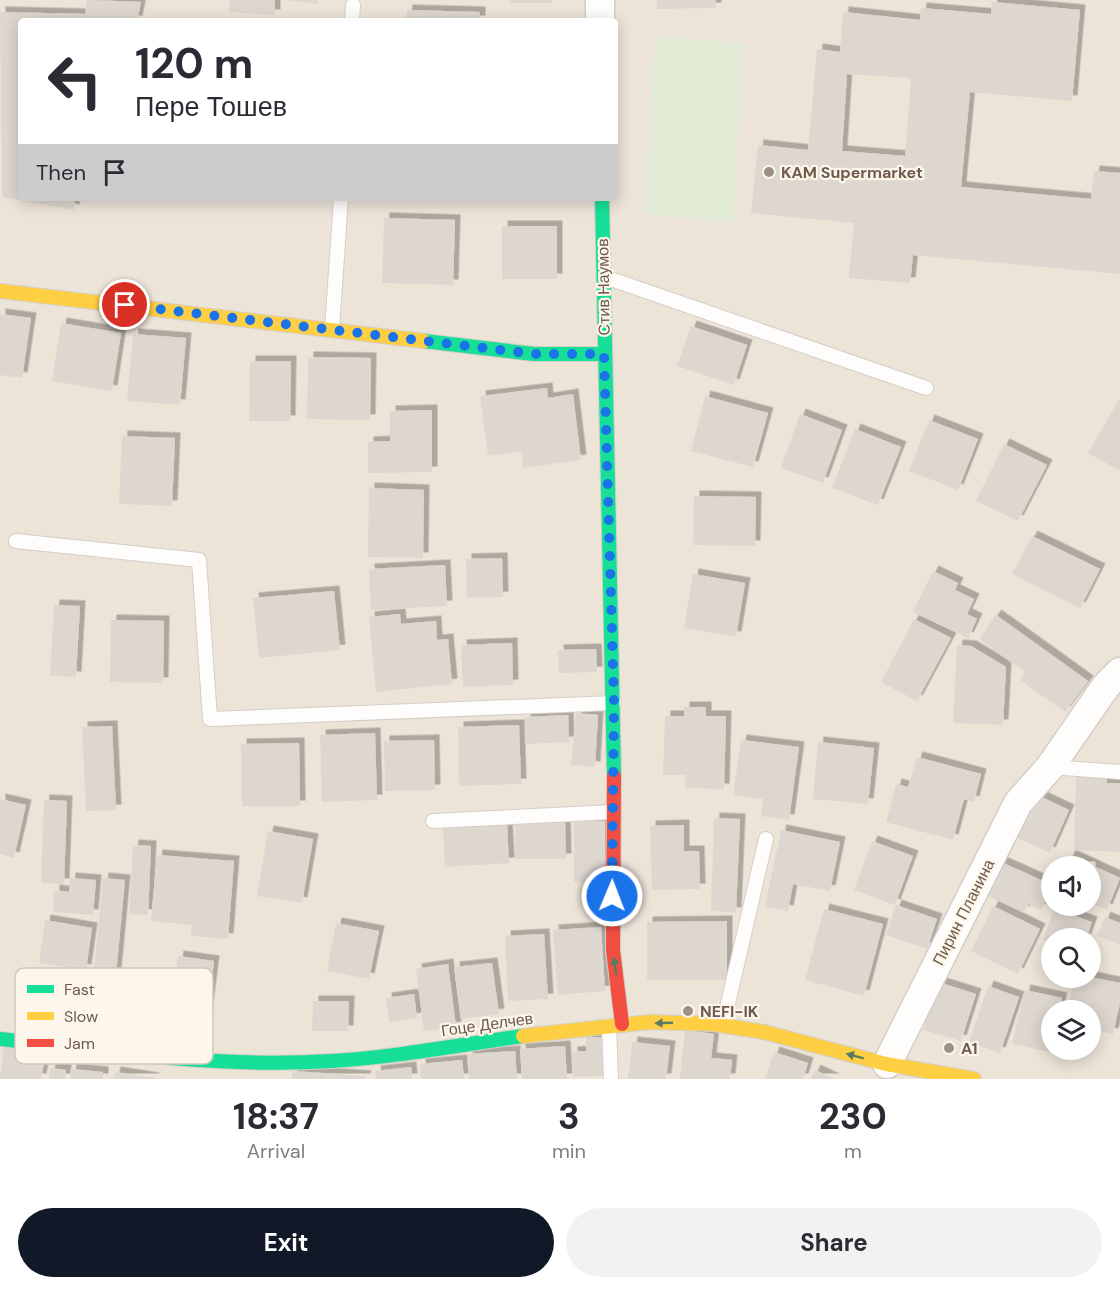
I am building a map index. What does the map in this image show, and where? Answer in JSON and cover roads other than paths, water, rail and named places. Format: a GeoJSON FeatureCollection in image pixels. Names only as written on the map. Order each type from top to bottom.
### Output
{"type":"FeatureCollection","features":[{"type":"Feature","properties":{"kind":"street"},"geometry":{"type":"LineString","coordinates":[[600,0],[600,18]]}},
{"type":"Feature","properties":{"kind":"street","name":"Стив Наумов"},"geometry":{"type":"LineString","coordinates":[[602,201],[614,703],[616,1025]]}},
{"type":"Feature","properties":{"kind":"street"},"geometry":{"type":"LineString","coordinates":[[0,291],[534,354],[604,354]]}},
{"type":"Feature","properties":{"kind":"street","name":"Пирин Планина"},"geometry":{"type":"LineString","coordinates":[[896,1070],[1018,803],[1050,767],[1106,686],[1120,672]]}},
{"type":"Feature","properties":{"kind":"street","name":"Гоце Делчев"},"geometry":{"type":"LineString","coordinates":[[213,1060],[296,1062],[379,1057],[562,1030],[690,1022],[744,1027],[896,1070],[974,1079]]}},
{"type":"Feature","properties":{"kind":"street","name":"Гоце Делчев"},"geometry":{"type":"LineString","coordinates":[[0,1039],[15,1041]]}},
{"type":"Feature","properties":{"kind":"lane"},"geometry":{"type":"LineString","coordinates":[[352,18],[353,5]]}},
{"type":"Feature","properties":{"kind":"lane"},"geometry":{"type":"LineString","coordinates":[[332,329],[341,201]]}},
{"type":"Feature","properties":{"kind":"lane"},"geometry":{"type":"LineString","coordinates":[[603,277],[926,388]]}},
{"type":"Feature","properties":{"kind":"lane"},"geometry":{"type":"LineString","coordinates":[[16,541],[199,560],[210,719],[614,703]]}},
{"type":"Feature","properties":{"kind":"lane"},"geometry":{"type":"LineString","coordinates":[[1050,767],[1120,772]]}},
{"type":"Feature","properties":{"kind":"lane"},"geometry":{"type":"LineString","coordinates":[[433,821],[613,812]]}},
{"type":"Feature","properties":{"kind":"lane"},"geometry":{"type":"LineString","coordinates":[[723,1025],[766,839]]}},
{"type":"Feature","properties":{"kind":"lane"},"geometry":{"type":"LineString","coordinates":[[611,1079],[616,1025]]}},
{"type":"Feature","properties":{"kind":"place","name":"KAM Supermarket"},"geometry":{"type":"Point","coordinates":[769,172]}},
{"type":"Feature","properties":{"kind":"place","name":"NEFI-IK"},"geometry":{"type":"Point","coordinates":[688,1011]}},
{"type":"Feature","properties":{"kind":"place","name":"A1"},"geometry":{"type":"Point","coordinates":[949,1048]}}]}
